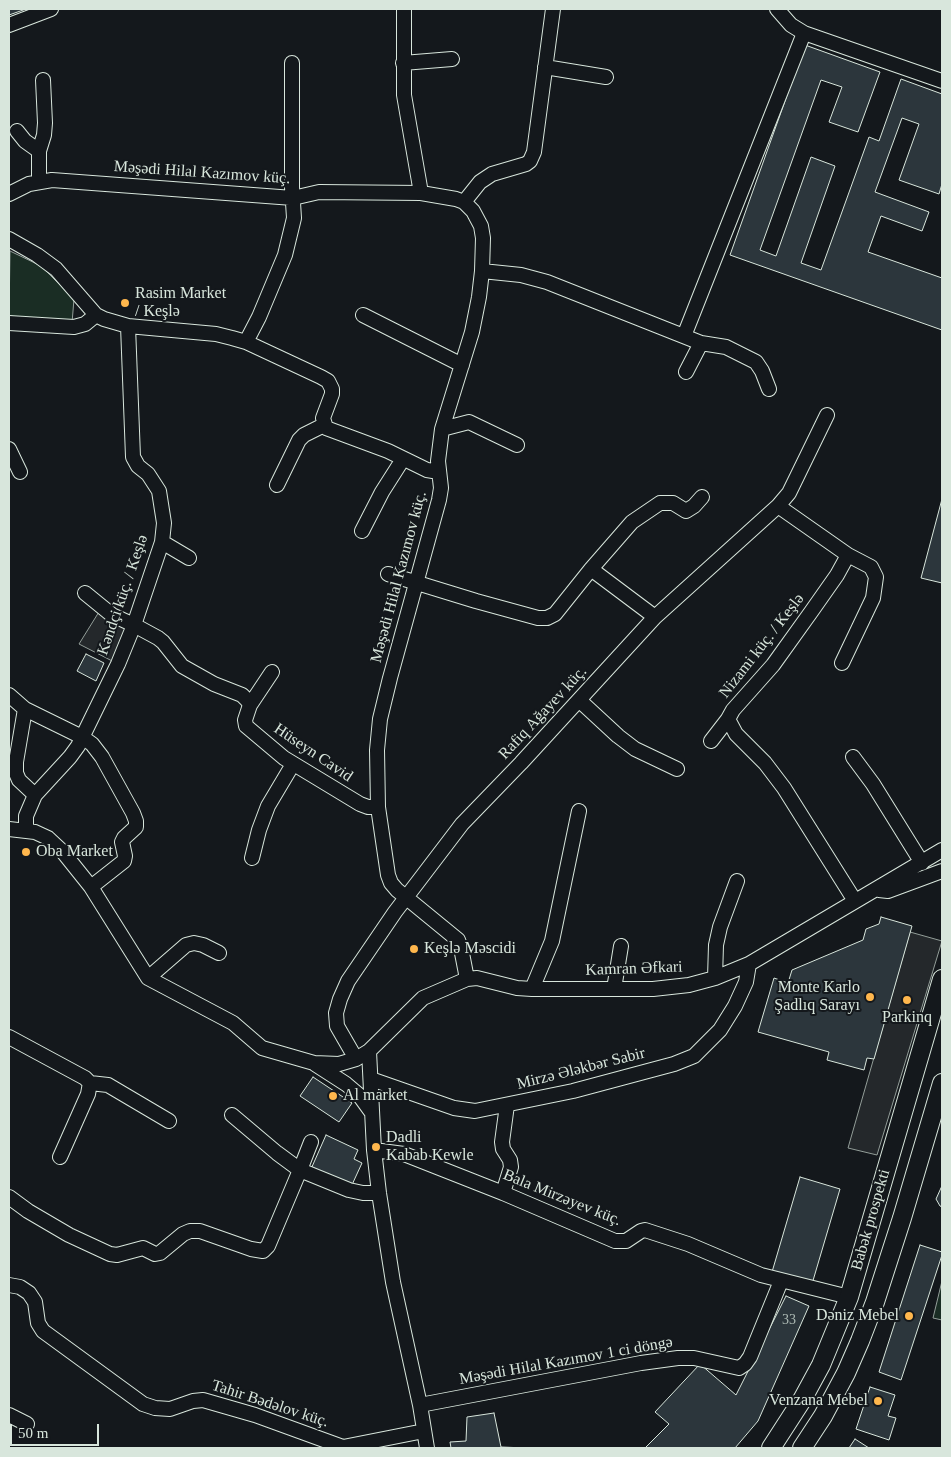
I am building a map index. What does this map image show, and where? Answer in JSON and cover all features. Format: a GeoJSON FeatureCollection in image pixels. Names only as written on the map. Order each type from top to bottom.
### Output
{"type":"FeatureCollection","features":[{"type":"Feature","properties":{"kind":"main road","name":"Babək prospekti"},"geometry":{"type":"LineString","coordinates":[[771,1448],[802,1400],[821,1365],[848,1297],[942,979]]}},
{"type":"Feature","properties":{"kind":"main road","name":"Babək prospekti"},"geometry":{"type":"LineString","coordinates":[[802,1448],[823,1416],[846,1374],[875,1302],[942,1083]]}},
{"type":"Feature","properties":{"kind":"street"},"geometry":{"type":"LineString","coordinates":[[9,25],[51,9]]}},
{"type":"Feature","properties":{"kind":"street"},"geometry":{"type":"LineString","coordinates":[[404,9],[404,95],[421,194]]}},
{"type":"Feature","properties":{"kind":"street"},"geometry":{"type":"LineString","coordinates":[[464,202],[480,182],[492,174],[526,164],[534,152],[553,9]]}},
{"type":"Feature","properties":{"kind":"street"},"geometry":{"type":"LineString","coordinates":[[777,9],[791,25],[804,33],[942,81]]}},
{"type":"Feature","properties":{"kind":"street"},"geometry":{"type":"LineString","coordinates":[[684,336],[804,33]]}},
{"type":"Feature","properties":{"kind":"street"},"geometry":{"type":"LineString","coordinates":[[403,63],[452,59]]}},
{"type":"Feature","properties":{"kind":"street"},"geometry":{"type":"LineString","coordinates":[[246,342],[259,318],[285,255],[294,218],[292,63]]}},
{"type":"Feature","properties":{"kind":"street"},"geometry":{"type":"LineString","coordinates":[[545,67],[606,77]]}},
{"type":"Feature","properties":{"kind":"street"},"geometry":{"type":"LineString","coordinates":[[39,181],[39,151],[44,135],[45,123],[43,80]]}},
{"type":"Feature","properties":{"kind":"street"},"geometry":{"type":"LineString","coordinates":[[17,131],[25,141],[39,151]]}},
{"type":"Feature","properties":{"kind":"street","name":"Məşədi Hilal Kazımov küç."},"geometry":{"type":"LineString","coordinates":[[9,194],[39,181],[62,180],[293,198],[319,192],[435,195],[464,202],[473,211],[481,226],[483,238],[479,297],[472,332],[442,429],[438,461],[441,488],[440,500],[390,678],[380,719],[377,750],[378,806],[388,875],[391,883],[406,898],[458,940],[467,979]]}},
{"type":"Feature","properties":{"kind":"street"},"geometry":{"type":"LineString","coordinates":[[9,239],[56,270],[96,314],[104,319],[128,326],[216,334],[246,342],[328,380],[331,385],[332,394],[323,418],[324,425],[328,430],[388,452],[427,470],[439,472]]}},
{"type":"Feature","properties":{"kind":"street"},"geometry":{"type":"LineString","coordinates":[[482,271],[521,275],[547,282],[701,343],[726,347],[756,362],[762,371],[769,389]]}},
{"type":"Feature","properties":{"kind":"street"},"geometry":{"type":"LineString","coordinates":[[9,322],[74,328],[86,324],[96,314]]}},
{"type":"Feature","properties":{"kind":"street"},"geometry":{"type":"LineString","coordinates":[[362,316],[462,365]]}},
{"type":"Feature","properties":{"kind":"street","name":"Kəndçi küç. / Keşlə"},"geometry":{"type":"LineString","coordinates":[[26,830],[26,816],[35,794],[70,757],[118,664],[162,542],[164,524],[159,491],[148,474],[138,466],[133,457],[128,326]]}},
{"type":"Feature","properties":{"kind":"street"},"geometry":{"type":"LineString","coordinates":[[686,372],[701,343]]}},
{"type":"Feature","properties":{"kind":"street","name":"Rafiq Ağayev küç."},"geometry":{"type":"LineString","coordinates":[[356,1059],[337,1026],[336,1013],[340,999],[358,966],[406,898],[462,824],[521,763],[654,617],[778,506],[789,493],[827,416]]}},
{"type":"Feature","properties":{"kind":"street"},"geometry":{"type":"LineString","coordinates":[[442,429],[469,422],[517,445]]}},
{"type":"Feature","properties":{"kind":"street"},"geometry":{"type":"LineString","coordinates":[[277,485],[299,440],[304,434],[324,425]]}},
{"type":"Feature","properties":{"kind":"street"},"geometry":{"type":"LineString","coordinates":[[9,449],[20,472]]}},
{"type":"Feature","properties":{"kind":"street"},"geometry":{"type":"LineString","coordinates":[[362,531],[386,484],[403,459]]}},
{"type":"Feature","properties":{"kind":"street"},"geometry":{"type":"LineString","coordinates":[[388,574],[485,604],[538,618],[547,618],[555,614],[632,522],[660,503],[673,503],[686,511],[694,506],[702,497]]}},
{"type":"Feature","properties":{"kind":"street"},"geometry":{"type":"LineString","coordinates":[[778,506],[848,555],[871,567],[876,577],[873,598],[842,663]]}},
{"type":"Feature","properties":{"kind":"street"},"geometry":{"type":"LineString","coordinates":[[162,542],[189,558]]}},
{"type":"Feature","properties":{"kind":"street","name":"Nizami küç. / Keşlə"},"geometry":{"type":"LineString","coordinates":[[848,555],[812,612],[733,710],[728,719],[736,734],[765,763],[784,788],[855,901]]}},
{"type":"Feature","properties":{"kind":"street"},"geometry":{"type":"LineString","coordinates":[[591,569],[654,617]]}},
{"type":"Feature","properties":{"kind":"street"},"geometry":{"type":"LineString","coordinates":[[85,593],[112,616],[134,624],[163,642],[182,666],[214,684],[242,695],[250,705],[272,672]]}},
{"type":"Feature","properties":{"kind":"street"},"geometry":{"type":"LineString","coordinates":[[9,695],[25,709],[82,737],[92,744],[102,757],[136,821],[136,827],[122,842],[125,856],[124,861],[91,887]]}},
{"type":"Feature","properties":{"kind":"street"},"geometry":{"type":"LineString","coordinates":[[579,700],[635,749],[677,769]]}},
{"type":"Feature","properties":{"kind":"street","name":"Hüseyn Cavid"},"geometry":{"type":"LineString","coordinates":[[250,705],[245,720],[246,726],[256,736],[293,764],[360,804],[368,807],[378,806]]}},
{"type":"Feature","properties":{"kind":"street"},"geometry":{"type":"LineString","coordinates":[[25,709],[16,762],[16,773],[19,780],[35,794]]}},
{"type":"Feature","properties":{"kind":"street"},"geometry":{"type":"LineString","coordinates":[[711,741],[728,719]]}},
{"type":"Feature","properties":{"kind":"street"},"geometry":{"type":"LineString","coordinates":[[853,757],[873,784],[922,863]]}},
{"type":"Feature","properties":{"kind":"street"},"geometry":{"type":"LineString","coordinates":[[252,858],[259,830],[268,806],[293,764]]}},
{"type":"Feature","properties":{"kind":"street"},"geometry":{"type":"LineString","coordinates":[[532,989],[552,941],[579,811]]}},
{"type":"Feature","properties":{"kind":"street"},"geometry":{"type":"LineString","coordinates":[[9,829],[35,832],[55,843],[91,887],[148,978],[233,1023],[262,1048],[314,1063],[339,1064],[356,1059],[369,1051],[423,998],[467,979]]}},
{"type":"Feature","properties":{"kind":"street","name":"Kamran Əfkari"},"geometry":{"type":"LineString","coordinates":[[467,979],[477,978],[517,988],[532,989],[653,989],[684,986],[715,978],[749,964],[942,850]]}},
{"type":"Feature","properties":{"kind":"street"},"geometry":{"type":"LineString","coordinates":[[873,890],[888,890],[942,871]]}},
{"type":"Feature","properties":{"kind":"street"},"geometry":{"type":"LineString","coordinates":[[715,978],[716,945],[720,926],[736,881]]}},
{"type":"Feature","properties":{"kind":"street"},"geometry":{"type":"LineString","coordinates":[[148,978],[186,945],[194,943],[203,945],[219,953]]}},
{"type":"Feature","properties":{"kind":"street"},"geometry":{"type":"LineString","coordinates":[[614,989],[621,946]]}},
{"type":"Feature","properties":{"kind":"street","name":"Mirzə Ələkbər Sabir"},"geometry":{"type":"LineString","coordinates":[[371,1079],[454,1108],[475,1111],[573,1091],[674,1064],[694,1056],[720,1030],[736,1006],[746,982],[749,964]]}},
{"type":"Feature","properties":{"kind":"street"},"geometry":{"type":"LineString","coordinates":[[9,1036],[85,1078],[90,1084],[108,1085],[169,1121]]}},
{"type":"Feature","properties":{"kind":"street"},"geometry":{"type":"LineString","coordinates":[[369,1051],[374,1150],[379,1194],[393,1282],[420,1405],[427,1448]]}},
{"type":"Feature","properties":{"kind":"street"},"geometry":{"type":"LineString","coordinates":[[314,1063],[346,1084],[358,1095],[372,1113]]}},
{"type":"Feature","properties":{"kind":"street"},"geometry":{"type":"LineString","coordinates":[[60,1157],[88,1094],[90,1084]]}},
{"type":"Feature","properties":{"kind":"street"},"geometry":{"type":"LineString","coordinates":[[503,1193],[511,1167],[502,1142],[507,1105]]}},
{"type":"Feature","properties":{"kind":"street"},"geometry":{"type":"LineString","coordinates":[[232,1115],[300,1170],[349,1190],[379,1194]]}},
{"type":"Feature","properties":{"kind":"street"},"geometry":{"type":"LineString","coordinates":[[9,1197],[28,1211],[69,1235],[110,1254],[118,1255],[143,1248],[155,1254],[160,1254],[183,1234],[190,1231],[200,1231],[251,1249],[263,1251],[268,1246],[311,1142]]}},
{"type":"Feature","properties":{"kind":"street","name":"Bala Mirzəyev küç."},"geometry":{"type":"LineString","coordinates":[[374,1150],[404,1154],[503,1193],[615,1241],[626,1241],[640,1231],[645,1230],[688,1244],[761,1275],[848,1297]]}},
{"type":"Feature","properties":{"kind":"street","name":"Məşədi Hilal Kazımov 1 ci döngə"},"geometry":{"type":"LineString","coordinates":[[420,1405],[632,1364],[678,1358],[694,1358],[739,1368],[750,1358],[781,1281]]}},
{"type":"Feature","properties":{"kind":"street","name":"Tahir Bədəlov küç."},"geometry":{"type":"LineString","coordinates":[[9,1284],[20,1287],[35,1302],[38,1323],[43,1331],[144,1404],[155,1408],[170,1408],[203,1400],[255,1415],[343,1448],[379,1444],[424,1431]]}},
{"type":"Feature","properties":{"kind":"street"},"geometry":{"type":"LineString","coordinates":[[9,1415],[27,1424]]}},
{"type":"Feature","properties":{"kind":"green space"},"geometry":{"type":"Polygon","coordinates":[[[10,251],[41,266],[74,299],[72,323],[9,316],[10,251]]]}},
{"type":"Feature","properties":{"kind":"green space"},"geometry":{"type":"Polygon","coordinates":[[[942,1281],[942,1320],[933,1318],[942,1281]]]}},
{"type":"Feature","properties":{"kind":"shaded area"},"geometry":{"type":"Polygon","coordinates":[[[102,607],[134,625],[118,664],[79,644],[102,607]]]}},
{"type":"Feature","properties":{"kind":"shaded area","name":"Parkinq"},"geometry":{"type":"Polygon","coordinates":[[[910,932],[942,941],[877,1155],[848,1148],[910,932]]]}},
{"type":"Feature","properties":{"kind":"building"},"geometry":{"type":"Polygon","coordinates":[[[9,9],[26,9],[9,15],[9,9]]]}},
{"type":"Feature","properties":{"kind":"building"},"geometry":{"type":"Polygon","coordinates":[[[805,45],[880,72],[858,132],[829,122],[842,87],[821,80],[760,250],[776,256],[811,157],[835,166],[801,263],[821,270],[869,137],[879,141],[901,79],[942,94],[942,184],[939,194],[899,180],[919,124],[902,118],[875,192],[929,212],[922,231],[881,216],[868,252],[942,278],[942,330],[730,255],[805,45]]]}},
{"type":"Feature","properties":{"kind":"building"},"geometry":{"type":"Polygon","coordinates":[[[942,499],[942,583],[921,578],[942,499]]]}},
{"type":"Feature","properties":{"kind":"building"},"geometry":{"type":"Polygon","coordinates":[[[86,654],[104,663],[96,681],[77,671],[86,654]]]}},
{"type":"Feature","properties":{"kind":"building"},"geometry":{"type":"Polygon","coordinates":[[[881,917],[912,926],[874,1059],[867,1058],[864,1070],[827,1060],[829,1052],[758,1032],[774,978],[788,983],[792,970],[863,940],[866,929],[879,924],[881,917]]]}},
{"type":"Feature","properties":{"kind":"building"},"geometry":{"type":"Polygon","coordinates":[[[313,1077],[352,1103],[339,1122],[300,1096],[313,1077]]]}},
{"type":"Feature","properties":{"kind":"building"},"geometry":{"type":"Polygon","coordinates":[[[326,1135],[358,1150],[354,1159],[362,1163],[351,1187],[311,1169],[326,1135]]]}},
{"type":"Feature","properties":{"kind":"building"},"geometry":{"type":"Polygon","coordinates":[[[800,1177],[840,1189],[812,1284],[772,1272],[800,1177]]]}},
{"type":"Feature","properties":{"kind":"building"},"geometry":{"type":"Polygon","coordinates":[[[942,1188],[942,1207],[936,1199],[942,1188]]]}},
{"type":"Feature","properties":{"kind":"building"},"geometry":{"type":"Polygon","coordinates":[[[920,1245],[942,1252],[942,1255],[901,1380],[879,1372],[920,1245]]]}},
{"type":"Feature","properties":{"kind":"building"},"geometry":{"type":"Polygon","coordinates":[[[786,1296],[809,1306],[758,1421],[735,1448],[645,1448],[669,1424],[655,1412],[700,1364],[736,1395],[786,1296]]]}},
{"type":"Feature","properties":{"kind":"building"},"geometry":{"type":"Polygon","coordinates":[[[870,1387],[895,1395],[888,1416],[896,1418],[889,1440],[856,1429],[870,1387]]]}},
{"type":"Feature","properties":{"kind":"building"},"geometry":{"type":"Polygon","coordinates":[[[494,1413],[501,1447],[526,1448],[451,1448],[450,1442],[466,1441],[467,1417],[494,1413]]]}},
{"type":"Feature","properties":{"kind":"building"},"geometry":{"type":"Polygon","coordinates":[[[855,1439],[869,1448],[849,1448],[855,1439]]]}},
{"type":"Feature","properties":{"kind":"place","name":"Rasim Market / Keşlə"},"geometry":{"type":"Point","coordinates":[125,303]}},
{"type":"Feature","properties":{"kind":"place","name":"Oba Market"},"geometry":{"type":"Point","coordinates":[26,852]}},
{"type":"Feature","properties":{"kind":"place","name":"Keşlə Məscidi"},"geometry":{"type":"Point","coordinates":[414,949]}},
{"type":"Feature","properties":{"kind":"place","name":"Monte Karlo Şadlıq Sarayı"},"geometry":{"type":"Point","coordinates":[870,997]}},
{"type":"Feature","properties":{"kind":"place","name":"Parkinq"},"geometry":{"type":"Point","coordinates":[907,1000]}},
{"type":"Feature","properties":{"kind":"place","name":"Al market"},"geometry":{"type":"Point","coordinates":[333,1096]}},
{"type":"Feature","properties":{"kind":"place","name":"Dadli Kabab Kewle"},"geometry":{"type":"Point","coordinates":[376,1147]}},
{"type":"Feature","properties":{"kind":"place","name":"Dəniz Mebel"},"geometry":{"type":"Point","coordinates":[909,1316]}},
{"type":"Feature","properties":{"kind":"place","name":"Venzana Mebel"},"geometry":{"type":"Point","coordinates":[878,1401]}}]}
